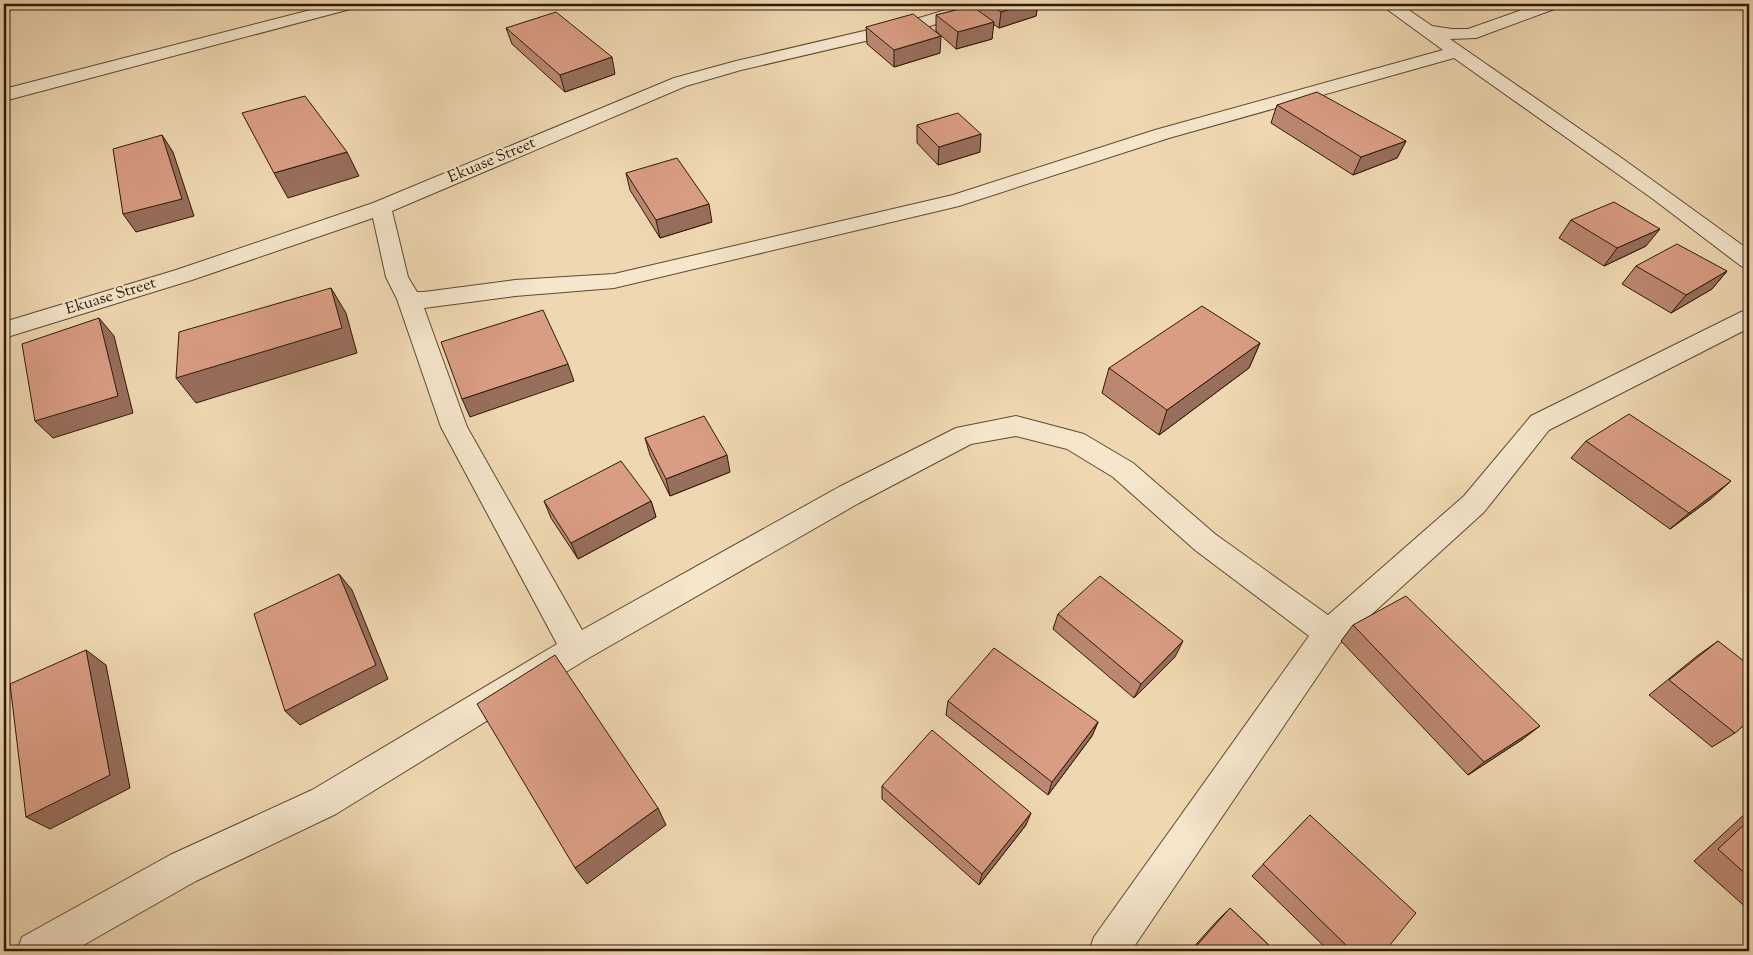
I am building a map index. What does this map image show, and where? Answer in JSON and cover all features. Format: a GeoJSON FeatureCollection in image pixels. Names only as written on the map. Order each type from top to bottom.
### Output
{"type":"FeatureCollection","features":[{"type":"Feature","properties":{"kind":"street"},"geometry":{"type":"LineString","coordinates":[[4,95],[352,4]]}},
{"type":"Feature","properties":{"kind":"street","name":"Ekuase Street"},"geometry":{"type":"LineString","coordinates":[[4,330],[184,275],[380,208],[680,82],[736,66],[924,22],[983,4]]}},
{"type":"Feature","properties":{"kind":"street"},"geometry":{"type":"LineString","coordinates":[[1390,4],[1456,52],[1577,134],[1691,216],[1749,261]]}},
{"type":"Feature","properties":{"kind":"street"},"geometry":{"type":"LineString","coordinates":[[1428,31],[1470,34],[1554,4]]}},
{"type":"Feature","properties":{"kind":"street"},"geometry":{"type":"LineString","coordinates":[[409,299],[424,300],[515,288],[614,281],[949,202],[1162,134],[1456,52]]}},
{"type":"Feature","properties":{"kind":"street"},"geometry":{"type":"LineString","coordinates":[[380,208],[397,278],[409,299],[454,427],[576,649]]}},
{"type":"Feature","properties":{"kind":"street"},"geometry":{"type":"LineString","coordinates":[[1108,951],[1330,633],[1474,504],[1540,423],[1749,318]]}},
{"type":"Feature","properties":{"kind":"street"},"geometry":{"type":"LineString","coordinates":[[36,951],[183,868],[324,802],[576,649],[849,496],[965,435],[1016,426],[1075,441],[1123,470],[1205,542],[1330,633]]}},
{"type":"Feature","properties":{"kind":"building"},"geometry":{"type":"Polygon","coordinates":[[[989,4],[1026,4],[1001,12],[989,4]]]}},
{"type":"Feature","properties":{"kind":"building"},"geometry":{"type":"Polygon","coordinates":[[[972,6],[994,22],[958,32],[936,15],[972,6]]]}},
{"type":"Feature","properties":{"kind":"building"},"geometry":{"type":"Polygon","coordinates":[[[556,12],[612,57],[560,75],[506,28],[556,12]]]}},
{"type":"Feature","properties":{"kind":"building"},"geometry":{"type":"Polygon","coordinates":[[[913,14],[941,36],[894,50],[866,27],[913,14]]]}},
{"type":"Feature","properties":{"kind":"building"},"geometry":{"type":"Polygon","coordinates":[[[1317,92],[1406,141],[1361,157],[1277,105],[1317,92]]]}},
{"type":"Feature","properties":{"kind":"building"},"geometry":{"type":"Polygon","coordinates":[[[305,96],[347,152],[274,173],[242,113],[305,96]]]}},
{"type":"Feature","properties":{"kind":"building"},"geometry":{"type":"Polygon","coordinates":[[[958,113],[981,134],[939,147],[917,125],[958,113]]]}},
{"type":"Feature","properties":{"kind":"building"},"geometry":{"type":"Polygon","coordinates":[[[162,135],[182,199],[123,214],[113,149],[162,135]]]}},
{"type":"Feature","properties":{"kind":"building"},"geometry":{"type":"Polygon","coordinates":[[[677,158],[709,204],[656,220],[626,173],[677,158]]]}},
{"type":"Feature","properties":{"kind":"building"},"geometry":{"type":"Polygon","coordinates":[[[1614,202],[1660,229],[1617,248],[1571,220],[1614,202]]]}},
{"type":"Feature","properties":{"kind":"building"},"geometry":{"type":"Polygon","coordinates":[[[1677,244],[1727,271],[1686,295],[1636,266],[1677,244]]]}},
{"type":"Feature","properties":{"kind":"building"},"geometry":{"type":"Polygon","coordinates":[[[331,288],[342,328],[176,378],[179,332],[331,288]]]}},
{"type":"Feature","properties":{"kind":"building"},"geometry":{"type":"Polygon","coordinates":[[[1202,306],[1260,343],[1167,410],[1109,368],[1202,306]]]}},
{"type":"Feature","properties":{"kind":"building"},"geometry":{"type":"Polygon","coordinates":[[[543,310],[568,364],[462,399],[441,342],[543,310]]]}},
{"type":"Feature","properties":{"kind":"building"},"geometry":{"type":"Polygon","coordinates":[[[99,318],[118,396],[35,421],[22,344],[99,318]]]}},
{"type":"Feature","properties":{"kind":"building"},"geometry":{"type":"Polygon","coordinates":[[[1629,414],[1731,481],[1689,513],[1586,441],[1629,414]]]}},
{"type":"Feature","properties":{"kind":"building"},"geometry":{"type":"Polygon","coordinates":[[[704,416],[727,455],[666,479],[645,438],[704,416]]]}},
{"type":"Feature","properties":{"kind":"building"},"geometry":{"type":"Polygon","coordinates":[[[621,461],[651,501],[571,543],[544,501],[621,461]]]}},
{"type":"Feature","properties":{"kind":"building"},"geometry":{"type":"Polygon","coordinates":[[[339,574],[376,665],[285,711],[254,614],[339,574]]]}},
{"type":"Feature","properties":{"kind":"building"},"geometry":{"type":"Polygon","coordinates":[[[1100,576],[1183,641],[1141,684],[1058,614],[1100,576]]]}},
{"type":"Feature","properties":{"kind":"building"},"geometry":{"type":"Polygon","coordinates":[[[1406,596],[1540,726],[1484,762],[1353,625],[1406,596]]]}},
{"type":"Feature","properties":{"kind":"building"},"geometry":{"type":"Polygon","coordinates":[[[1718,641],[1749,665],[1749,721],[1735,733],[1669,680],[1718,641]]]}},
{"type":"Feature","properties":{"kind":"building"},"geometry":{"type":"Polygon","coordinates":[[[994,648],[1098,722],[1052,782],[948,701],[994,648]]]}},
{"type":"Feature","properties":{"kind":"building"},"geometry":{"type":"Polygon","coordinates":[[[86,650],[110,775],[26,817],[10,684],[86,650]]]}},
{"type":"Feature","properties":{"kind":"building"},"geometry":{"type":"Polygon","coordinates":[[[555,655],[658,808],[575,868],[477,704],[555,655]]]}},
{"type":"Feature","properties":{"kind":"building"},"geometry":{"type":"Polygon","coordinates":[[[932,730],[1031,813],[982,874],[882,786],[932,730]]]}},
{"type":"Feature","properties":{"kind":"building"},"geometry":{"type":"Polygon","coordinates":[[[1310,815],[1416,913],[1385,951],[1352,951],[1263,864],[1310,815]]]}},
{"type":"Feature","properties":{"kind":"building"},"geometry":{"type":"Polygon","coordinates":[[[1749,820],[1749,877],[1718,849],[1749,820]]]}},
{"type":"Feature","properties":{"kind":"building"},"geometry":{"type":"Polygon","coordinates":[[[1230,908],[1275,951],[1192,951],[1230,908]]]}}]}
